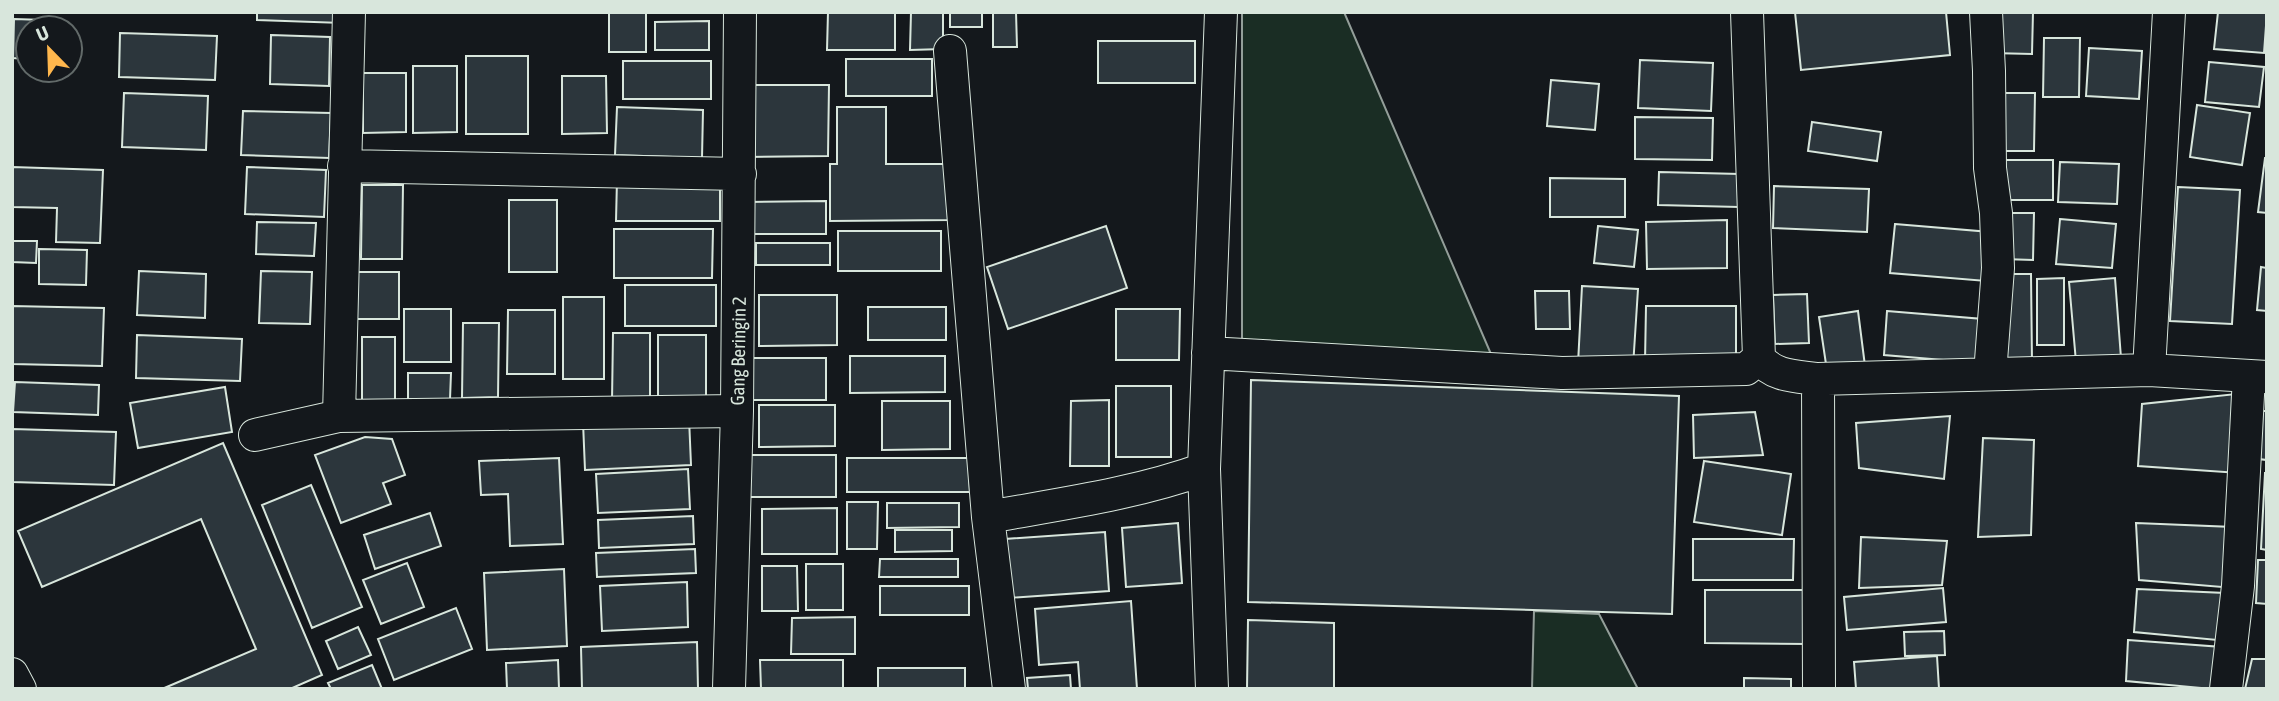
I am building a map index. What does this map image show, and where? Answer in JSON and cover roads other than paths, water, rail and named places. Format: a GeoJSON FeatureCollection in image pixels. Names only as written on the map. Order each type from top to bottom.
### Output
{"type":"FeatureCollection","features":[{"type":"Feature","properties":{"kind":"street"},"geometry":{"type":"LineString","coordinates":[[339,416],[349,12]]}},
{"type":"Feature","properties":{"kind":"street","name":"Gang Beringin 2"},"geometry":{"type":"LineString","coordinates":[[729,689],[737,411],[740,12]]}},
{"type":"Feature","properties":{"kind":"street"},"geometry":{"type":"LineString","coordinates":[[1212,689],[1204,469],[1221,12]]}},
{"type":"Feature","properties":{"kind":"street"},"geometry":{"type":"LineString","coordinates":[[1747,12],[1759,358],[1767,368],[1778,373],[1818,379],[2149,370],[2258,377],[2226,689]]}},
{"type":"Feature","properties":{"kind":"street"},"geometry":{"type":"LineString","coordinates":[[1986,12],[1990,168],[1996,213],[1998,268],[1990,374]]}},
{"type":"Feature","properties":{"kind":"street"},"geometry":{"type":"LineString","coordinates":[[2149,370],[2169,12]]}},
{"type":"Feature","properties":{"kind":"street"},"geometry":{"type":"LineString","coordinates":[[950,51],[989,517],[1009,689]]}},
{"type":"Feature","properties":{"kind":"street"},"geometry":{"type":"LineString","coordinates":[[344,166],[740,174]]}},
{"type":"Feature","properties":{"kind":"street"},"geometry":{"type":"LineString","coordinates":[[1208,353],[1562,373],[1746,369],[1759,358]]}},
{"type":"Feature","properties":{"kind":"street"},"geometry":{"type":"LineString","coordinates":[[1818,379],[1819,689]]}},
{"type":"Feature","properties":{"kind":"street"},"geometry":{"type":"LineString","coordinates":[[255,435],[339,416],[737,411]]}},
{"type":"Feature","properties":{"kind":"street"},"geometry":{"type":"LineString","coordinates":[[989,517],[1129,491],[1204,469]]}},
{"type":"Feature","properties":{"kind":"street"},"geometry":{"type":"LineString","coordinates":[[12,674],[20,689]]}}]}
